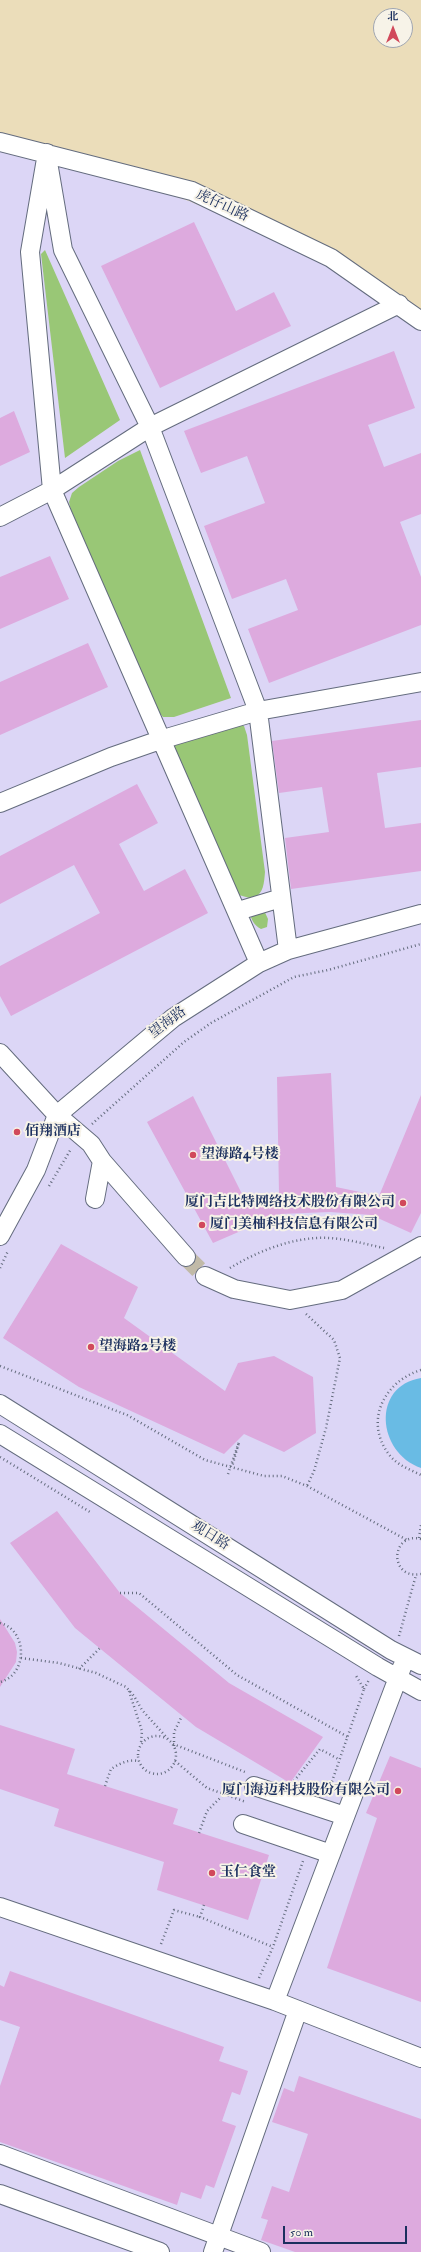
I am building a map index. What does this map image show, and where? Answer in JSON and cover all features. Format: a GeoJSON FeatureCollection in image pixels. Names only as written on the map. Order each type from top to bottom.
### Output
{"type":"FeatureCollection","features":[{"type":"Feature","properties":{"kind":"street","name":"虎仔山路"},"geometry":{"type":"LineString","coordinates":[[0,142],[192,191],[331,258],[399,304],[421,321]]}},
{"type":"Feature","properties":{"kind":"street"},"geometry":{"type":"LineString","coordinates":[[47,153],[64,250],[150,427],[258,711],[288,950]]}},
{"type":"Feature","properties":{"kind":"street"},"geometry":{"type":"LineString","coordinates":[[47,153],[30,252],[52,490],[160,740],[238,911],[259,963]]}},
{"type":"Feature","properties":{"kind":"street"},"geometry":{"type":"LineString","coordinates":[[0,517],[52,490],[150,427],[399,304]]}},
{"type":"Feature","properties":{"kind":"street"},"geometry":{"type":"LineString","coordinates":[[0,803],[111,757],[160,740],[258,711],[421,682]]}},
{"type":"Feature","properties":{"kind":"street"},"geometry":{"type":"LineString","coordinates":[[238,911],[281,898]]}},
{"type":"Feature","properties":{"kind":"street","name":"望海路"},"geometry":{"type":"LineString","coordinates":[[5,1241],[58,1115],[173,1018],[259,963],[288,950],[421,914]]}},
{"type":"Feature","properties":{"kind":"street"},"geometry":{"type":"LineString","coordinates":[[0,1053],[58,1115],[91,1144],[102,1161],[186,1257]]}},
{"type":"Feature","properties":{"kind":"street"},"geometry":{"type":"LineString","coordinates":[[95,1199],[102,1161]]}},
{"type":"Feature","properties":{"kind":"street"},"geometry":{"type":"LineString","coordinates":[[208,1278],[234,1289],[290,1300],[342,1290],[421,1246]]}},
{"type":"Feature","properties":{"kind":"street","name":"观日路"},"geometry":{"type":"LineString","coordinates":[[0,1404],[391,1650],[414,1661]]}},
{"type":"Feature","properties":{"kind":"street","name":"观日路"},"geometry":{"type":"LineString","coordinates":[[0,1434],[398,1679],[421,1691]]}},
{"type":"Feature","properties":{"kind":"street"},"geometry":{"type":"LineString","coordinates":[[275,2001],[398,1679],[414,1661]]}},
{"type":"Feature","properties":{"kind":"street"},"geometry":{"type":"LineString","coordinates":[[257,1783],[346,1816]]}},
{"type":"Feature","properties":{"kind":"street"},"geometry":{"type":"LineString","coordinates":[[243,1824],[331,1854]]}},
{"type":"Feature","properties":{"kind":"street"},"geometry":{"type":"LineString","coordinates":[[0,1907],[275,2001],[421,2058]]}},
{"type":"Feature","properties":{"kind":"street"},"geometry":{"type":"LineString","coordinates":[[216,2244],[298,2010]]}},
{"type":"Feature","properties":{"kind":"street"},"geometry":{"type":"LineString","coordinates":[[0,2154],[216,2244],[261,2252]]}},
{"type":"Feature","properties":{"kind":"street"},"geometry":{"type":"LineString","coordinates":[[0,2194],[160,2252]]}},
{"type":"Feature","properties":{"kind":"path"},"geometry":{"type":"LineString","coordinates":[[46,1189],[79,1135],[184,1042],[211,1023],[294,977],[328,970],[421,944]]}},
{"type":"Feature","properties":{"kind":"path"},"geometry":{"type":"LineString","coordinates":[[208,1278],[258,1253],[309,1238],[347,1240],[387,1248]]}},
{"type":"Feature","properties":{"kind":"path"},"geometry":{"type":"LineString","coordinates":[[0,1268],[5,1241]]}},
{"type":"Feature","properties":{"kind":"path"},"geometry":{"type":"LineString","coordinates":[[302,1310],[334,1340],[340,1358],[328,1421],[314,1471],[307,1486]]}},
{"type":"Feature","properties":{"kind":"path"},"geometry":{"type":"LineString","coordinates":[[0,1366],[127,1415],[205,1460],[264,1476],[282,1476],[307,1486],[407,1540]]}},
{"type":"Feature","properties":{"kind":"path"},"geometry":{"type":"LineString","coordinates":[[421,1370],[409,1374],[394,1384],[382,1401],[378,1416],[380,1436],[388,1453],[400,1465],[421,1475]]}},
{"type":"Feature","properties":{"kind":"path"},"geometry":{"type":"LineString","coordinates":[[228,1474],[239,1442],[232,1467]]}},
{"type":"Feature","properties":{"kind":"path"},"geometry":{"type":"LineString","coordinates":[[0,1457],[95,1515]]}},
{"type":"Feature","properties":{"kind":"path"},"geometry":{"type":"LineString","coordinates":[[421,1525],[420,1538],[407,1540],[399,1548],[397,1561],[405,1572],[416,1575],[421,1574]]}},
{"type":"Feature","properties":{"kind":"path"},"geometry":{"type":"LineString","coordinates":[[120,1593],[139,1593],[237,1675],[348,1737]]}},
{"type":"Feature","properties":{"kind":"path"},"geometry":{"type":"LineString","coordinates":[[0,1623],[14,1631],[18,1637],[22,1649],[21,1658],[16,1671],[5,1681],[0,1682]]}},
{"type":"Feature","properties":{"kind":"path"},"geometry":{"type":"LineString","coordinates":[[79,1669],[100,1648]]}},
{"type":"Feature","properties":{"kind":"path"},"geometry":{"type":"LineString","coordinates":[[21,1658],[59,1663],[96,1674],[126,1687],[142,1710],[173,1744],[257,1783],[264,1798],[250,1803],[223,1795],[207,1788],[175,1761]]}},
{"type":"Feature","properties":{"kind":"path"},"geometry":{"type":"LineString","coordinates":[[322,1808],[364,1689],[353,1671]]}},
{"type":"Feature","properties":{"kind":"path"},"geometry":{"type":"LineString","coordinates":[[129,1690],[142,1732],[141,1743],[137,1755],[138,1761],[144,1770],[156,1775],[166,1772],[175,1761],[175,1750],[173,1744],[174,1732],[182,1716]]}},
{"type":"Feature","properties":{"kind":"path"},"geometry":{"type":"LineString","coordinates":[[141,1743],[152,1736],[168,1739]]}},
{"type":"Feature","properties":{"kind":"path"},"geometry":{"type":"LineString","coordinates":[[293,1782],[320,1749],[340,1760]]}},
{"type":"Feature","properties":{"kind":"path"},"geometry":{"type":"LineString","coordinates":[[105,1786],[111,1769],[120,1763],[133,1760],[138,1761]]}},
{"type":"Feature","properties":{"kind":"path"},"geometry":{"type":"LineString","coordinates":[[199,1833],[207,1811],[223,1795]]}},
{"type":"Feature","properties":{"kind":"path"},"geometry":{"type":"LineString","coordinates":[[257,1982],[273,1947],[308,1846]]}},
{"type":"Feature","properties":{"kind":"path"},"geometry":{"type":"LineString","coordinates":[[200,1917],[204,1906]]}},
{"type":"Feature","properties":{"kind":"path"},"geometry":{"type":"LineString","coordinates":[[155,1960],[174,1910],[200,1917],[292,1955]]}},
{"type":"Feature","properties":{"kind":"shaded area"},"geometry":{"type":"Polygon","coordinates":[[[0,148],[78,166],[189,201],[309,254],[421,331],[421,2252],[0,2252],[0,148]]]}},
{"type":"Feature","properties":{"kind":"green space"},"geometry":{"type":"Polygon","coordinates":[[[45,250],[120,420],[65,458],[41,254],[45,250]]]}},
{"type":"Feature","properties":{"kind":"green space"},"geometry":{"type":"Polygon","coordinates":[[[140,450],[231,698],[174,717],[163,717],[157,710],[72,515],[69,502],[72,493],[79,487],[118,461],[140,450]]]}},
{"type":"Feature","properties":{"kind":"green space"},"geometry":{"type":"Polygon","coordinates":[[[238,722],[244,726],[247,735],[265,872],[264,884],[261,891],[257,897],[253,899],[239,895],[171,747],[176,742],[238,722]]]}},
{"type":"Feature","properties":{"kind":"green space"},"geometry":{"type":"Polygon","coordinates":[[[262,906],[268,919],[267,927],[261,929],[253,922],[250,912],[262,906]]]}},
{"type":"Feature","properties":{"kind":"water"},"geometry":{"type":"Polygon","coordinates":[[[421,1378],[421,1468],[406,1460],[395,1449],[388,1435],[386,1420],[387,1406],[394,1393],[405,1384],[421,1378]]]}},
{"type":"Feature","properties":{"kind":"building"},"geometry":{"type":"Polygon","coordinates":[[[194,222],[236,311],[274,292],[291,326],[160,388],[101,266],[194,222]]]}},
{"type":"Feature","properties":{"kind":"building"},"geometry":{"type":"Polygon","coordinates":[[[394,351],[415,408],[368,425],[384,467],[421,453],[421,514],[400,522],[421,577],[421,625],[269,683],[248,629],[298,610],[286,579],[232,599],[204,526],[265,503],[247,456],[201,473],[184,431],[394,351]]]}},
{"type":"Feature","properties":{"kind":"building"},"geometry":{"type":"Polygon","coordinates":[[[14,411],[30,452],[0,466],[0,418],[14,411]]]}},
{"type":"Feature","properties":{"kind":"building"},"geometry":{"type":"Polygon","coordinates":[[[50,556],[69,599],[0,629],[0,577],[50,556]]]}},
{"type":"Feature","properties":{"kind":"building"},"geometry":{"type":"Polygon","coordinates":[[[88,643],[108,687],[0,735],[0,682],[88,643]]]}},
{"type":"Feature","properties":{"kind":"building"},"geometry":{"type":"Polygon","coordinates":[[[421,720],[421,767],[377,773],[385,828],[421,823],[421,871],[291,889],[285,838],[329,832],[322,787],[279,793],[272,741],[421,720]]]}},
{"type":"Feature","properties":{"kind":"building"},"geometry":{"type":"Polygon","coordinates":[[[137,784],[158,823],[119,844],[144,891],[185,869],[208,913],[11,1016],[0,996],[0,966],[100,913],[74,865],[0,904],[0,856],[137,784]]]}},
{"type":"Feature","properties":{"kind":"building","name":"望海路4号楼"},"geometry":{"type":"Polygon","coordinates":[[[331,1073],[336,1187],[379,1196],[421,1095],[421,1213],[411,1233],[371,1215],[330,1212],[280,1214],[213,1243],[147,1122],[193,1096],[246,1202],[279,1194],[277,1077],[331,1073]]]}},
{"type":"Feature","properties":{"kind":"building","name":"望海路2号楼"},"geometry":{"type":"Polygon","coordinates":[[[61,1244],[138,1287],[124,1318],[225,1391],[238,1363],[274,1356],[313,1377],[316,1433],[284,1452],[244,1434],[224,1454],[79,1387],[3,1338],[61,1244]]]}},
{"type":"Feature","properties":{"kind":"building"},"geometry":{"type":"Polygon","coordinates":[[[57,1511],[120,1593],[229,1683],[323,1737],[290,1783],[196,1727],[75,1628],[10,1543],[57,1511]]]}},
{"type":"Feature","properties":{"kind":"building"},"geometry":{"type":"Polygon","coordinates":[[[0,1619],[15,1643],[17,1652],[16,1662],[0,1687],[0,1619]]]}},
{"type":"Feature","properties":{"kind":"building"},"geometry":{"type":"Polygon","coordinates":[[[0,1725],[75,1749],[67,1774],[178,1809],[173,1824],[269,1855],[248,1920],[157,1890],[164,1862],[54,1826],[59,1809],[0,1789],[0,1725]]]}},
{"type":"Feature","properties":{"kind":"building"},"geometry":{"type":"Polygon","coordinates":[[[390,1756],[421,1768],[421,2002],[327,1968],[377,1818],[366,1813],[390,1756]]]}},
{"type":"Feature","properties":{"kind":"building"},"geometry":{"type":"Polygon","coordinates":[[[10,1971],[224,2047],[219,2061],[248,2071],[240,2095],[232,2092],[222,2121],[236,2126],[214,2188],[206,2185],[201,2199],[181,2192],[177,2205],[0,2142],[0,2086],[20,2027],[0,2020],[0,1985],[4,1987],[10,1971]]]}},
{"type":"Feature","properties":{"kind":"building"},"geometry":{"type":"Polygon","coordinates":[[[299,2076],[421,2119],[421,2252],[295,2252],[261,2240],[268,2220],[261,2218],[272,2186],[289,2192],[308,2134],[272,2122],[284,2088],[294,2092],[299,2076]]]}},
{"type":"Feature","properties":{"kind":"tunnel"},"geometry":{"type":"LineString","coordinates":[[186,1257],[205,1276]]}},
{"type":"Feature","properties":{"kind":"place","name":"佰翔酒店"},"geometry":{"type":"Point","coordinates":[17,1132]}},
{"type":"Feature","properties":{"kind":"place","name":"望海路4号楼"},"geometry":{"type":"Point","coordinates":[193,1155]}},
{"type":"Feature","properties":{"kind":"place","name":"厦门吉比特网络技术股份有限公司"},"geometry":{"type":"Point","coordinates":[403,1203]}},
{"type":"Feature","properties":{"kind":"place","name":"厦门美柚科技信息有限公司"},"geometry":{"type":"Point","coordinates":[202,1225]}},
{"type":"Feature","properties":{"kind":"place","name":"望海路2号楼"},"geometry":{"type":"Point","coordinates":[91,1347]}},
{"type":"Feature","properties":{"kind":"place","name":"厦门海迈科技股份有限公司"},"geometry":{"type":"Point","coordinates":[398,1791]}},
{"type":"Feature","properties":{"kind":"place","name":"玉仁食堂"},"geometry":{"type":"Point","coordinates":[212,1873]}}]}
